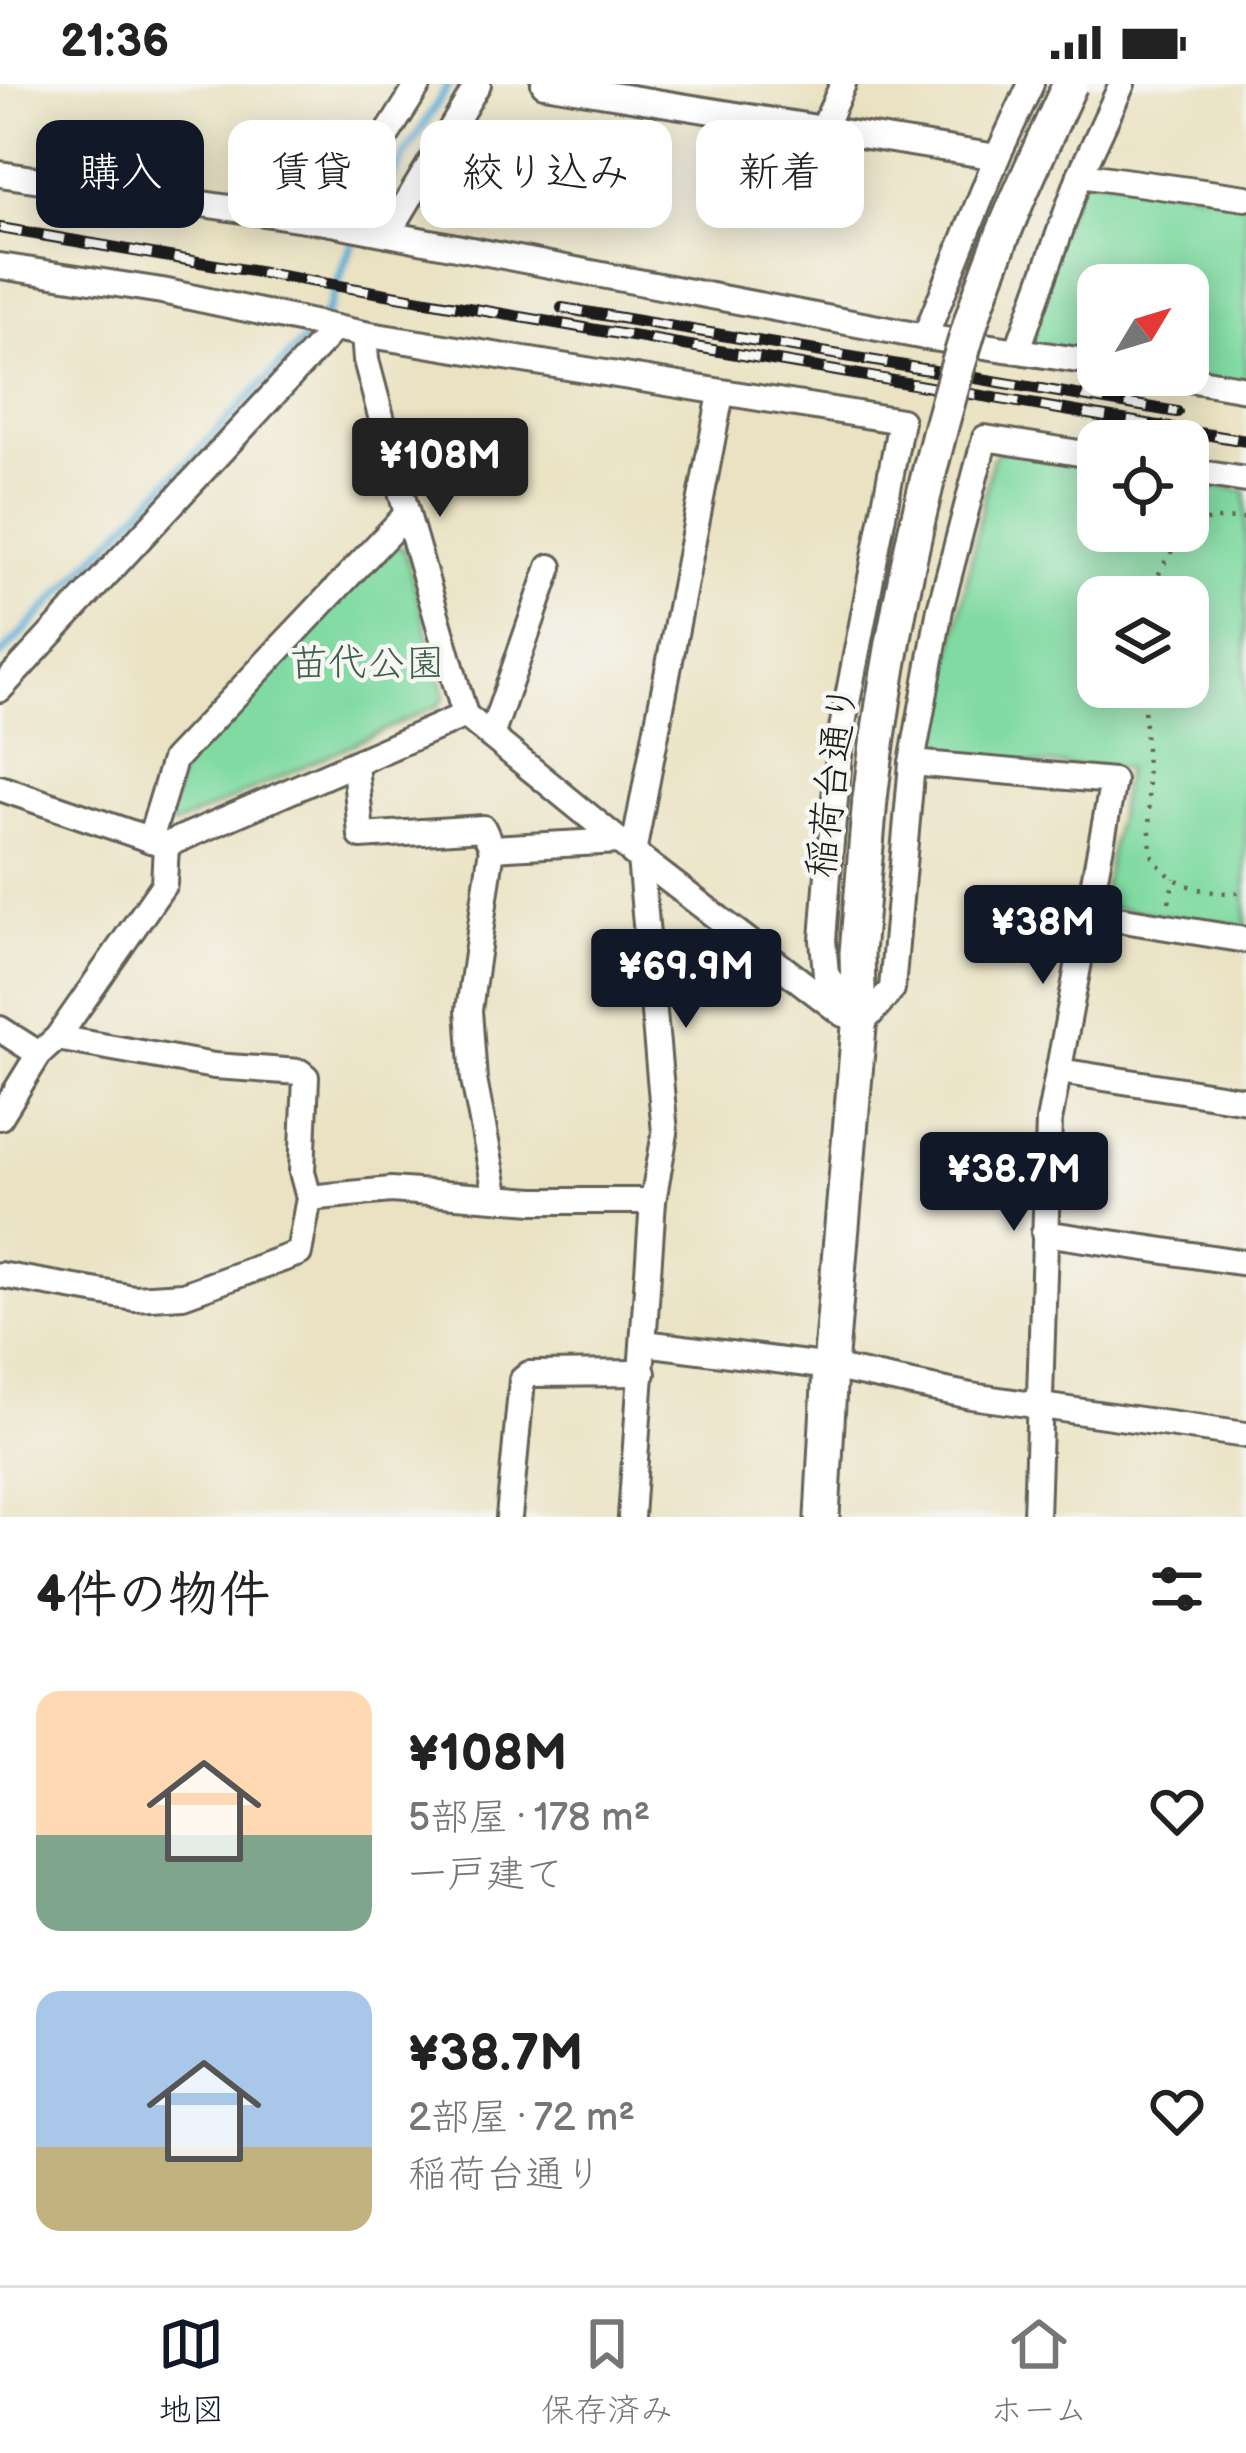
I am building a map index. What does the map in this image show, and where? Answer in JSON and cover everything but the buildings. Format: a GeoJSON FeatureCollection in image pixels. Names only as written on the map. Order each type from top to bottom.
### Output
{"type":"FeatureCollection","features":[{"type":"Feature","properties":{"kind":"street"},"geometry":{"type":"LineString","coordinates":[[396,120],[419,84]]}},
{"type":"Feature","properties":{"kind":"street"},"geometry":{"type":"LineString","coordinates":[[388,233],[478,84]]}},
{"type":"Feature","properties":{"kind":"street"},"geometry":{"type":"LineString","coordinates":[[544,84],[778,120]]}},
{"type":"Feature","properties":{"kind":"street"},"geometry":{"type":"LineString","coordinates":[[827,120],[843,84]]}},
{"type":"Feature","properties":{"kind":"street"},"geometry":{"type":"LineString","coordinates":[[925,337],[1031,84]]}},
{"type":"Feature","properties":{"kind":"street","name":"稲荷台通り"},"geometry":{"type":"LineString","coordinates":[[822,1517],[859,1027],[857,953],[870,800],[903,591],[972,320],[1001,239],[1070,84]]}},
{"type":"Feature","properties":{"kind":"street"},"geometry":{"type":"LineString","coordinates":[[1018,349],[1080,175],[1122,84]]}},
{"type":"Feature","properties":{"kind":"street"},"geometry":{"type":"LineString","coordinates":[[864,134],[997,157]]}},
{"type":"Feature","properties":{"kind":"street"},"geometry":{"type":"LineString","coordinates":[[0,174],[228,208]]}},
{"type":"Feature","properties":{"kind":"street"},"geometry":{"type":"LineString","coordinates":[[1080,175],[1246,198]]}},
{"type":"Feature","properties":{"kind":"street"},"geometry":{"type":"LineString","coordinates":[[360,228],[925,337],[1077,359]]}},
{"type":"Feature","properties":{"kind":"street"},"geometry":{"type":"LineString","coordinates":[[3,272],[162,291],[364,334],[901,422],[841,734],[824,918],[826,974],[859,1027]]}},
{"type":"Feature","properties":{"kind":"street"},"geometry":{"type":"LineString","coordinates":[[0,688],[335,328]]}},
{"type":"Feature","properties":{"kind":"street"},"geometry":{"type":"LineString","coordinates":[[364,334],[366,360],[465,715],[859,1027]]}},
{"type":"Feature","properties":{"kind":"street"},"geometry":{"type":"LineString","coordinates":[[1209,383],[1246,389]]}},
{"type":"Feature","properties":{"kind":"street"},"geometry":{"type":"LineString","coordinates":[[631,1517],[653,1201],[665,1133],[631,850],[721,394]]}},
{"type":"Feature","properties":{"kind":"street"},"geometry":{"type":"LineString","coordinates":[[859,1027],[892,988],[912,763],[940,609],[985,438],[1077,453]]}},
{"type":"Feature","properties":{"kind":"street"},"geometry":{"type":"LineString","coordinates":[[1209,474],[1246,480]]}},
{"type":"Feature","properties":{"kind":"street"},"geometry":{"type":"LineString","coordinates":[[0,1117],[164,884],[158,842],[174,760],[407,514]]}},
{"type":"Feature","properties":{"kind":"street"},"geometry":{"type":"LineString","coordinates":[[491,736],[550,567]]}},
{"type":"Feature","properties":{"kind":"street"},"geometry":{"type":"LineString","coordinates":[[0,788],[158,842],[465,715]]}},
{"type":"Feature","properties":{"kind":"street"},"geometry":{"type":"LineString","coordinates":[[355,763],[361,836],[483,828],[492,848],[469,1010],[474,1080],[497,1198]]}},
{"type":"Feature","properties":{"kind":"street"},"geometry":{"type":"LineString","coordinates":[[912,763],[1113,781],[1049,1121],[1036,1517]]}},
{"type":"Feature","properties":{"kind":"street"},"geometry":{"type":"LineString","coordinates":[[492,848],[631,850]]}},
{"type":"Feature","properties":{"kind":"street"},"geometry":{"type":"LineString","coordinates":[[1087,914],[1246,940]]}},
{"type":"Feature","properties":{"kind":"street"},"geometry":{"type":"LineString","coordinates":[[0,1029],[48,1046],[300,1072],[306,1077],[302,1172],[309,1198],[299,1253],[183,1295],[134,1298],[0,1275]]}},
{"type":"Feature","properties":{"kind":"street"},"geometry":{"type":"LineString","coordinates":[[1058,1071],[1246,1100]]}},
{"type":"Feature","properties":{"kind":"street"},"geometry":{"type":"LineString","coordinates":[[309,1198],[391,1190],[653,1201]]}},
{"type":"Feature","properties":{"kind":"street"},"geometry":{"type":"LineString","coordinates":[[1045,1233],[1246,1264]]}},
{"type":"Feature","properties":{"kind":"street"},"geometry":{"type":"LineString","coordinates":[[645,1343],[830,1367],[971,1396],[1246,1435]]}},
{"type":"Feature","properties":{"kind":"street"},"geometry":{"type":"LineString","coordinates":[[509,1517],[523,1380],[529,1374],[643,1373]]}},
{"type":"Feature","properties":{"kind":"path"},"geometry":{"type":"LineString","coordinates":[[1158,576],[1168,557],[1198,526],[1209,520],[1246,518]]}},
{"type":"Feature","properties":{"kind":"path"},"geometry":{"type":"LineString","coordinates":[[1144,708],[1149,832],[1156,863],[1179,883],[1207,892],[1246,892]]}},
{"type":"Feature","properties":{"kind":"green space"},"geometry":{"type":"Polygon","coordinates":[[[1080,175],[1246,198],[1246,389],[1209,380],[1209,264],[1077,264],[1077,359],[1018,349],[1080,175]]]}},
{"type":"Feature","properties":{"kind":"green space"},"geometry":{"type":"Polygon","coordinates":[[[1002,449],[1077,462],[1077,552],[1209,552],[1209,485],[1246,491],[1246,928],[1110,907],[1102,897],[1126,769],[940,758],[933,744],[992,459],[1002,449]]]}},
{"type":"Feature","properties":{"kind":"green space","name":"苗代公園"},"geometry":{"type":"Polygon","coordinates":[[[389,545],[404,548],[445,696],[439,705],[173,826],[169,816],[183,762],[389,545]]]}},
{"type":"Feature","properties":{"kind":"waterway"},"geometry":{"type":"LineString","coordinates":[[396,170],[449,84]]}},
{"type":"Feature","properties":{"kind":"waterway"},"geometry":{"type":"LineString","coordinates":[[0,656],[303,342],[328,310],[355,236]]}},
{"type":"Feature","properties":{"kind":"railway"},"geometry":{"type":"LineString","coordinates":[[0,228],[1246,441]]}},
{"type":"Feature","properties":{"kind":"railway"},"geometry":{"type":"LineString","coordinates":[[562,308],[1177,412]]}}]}
